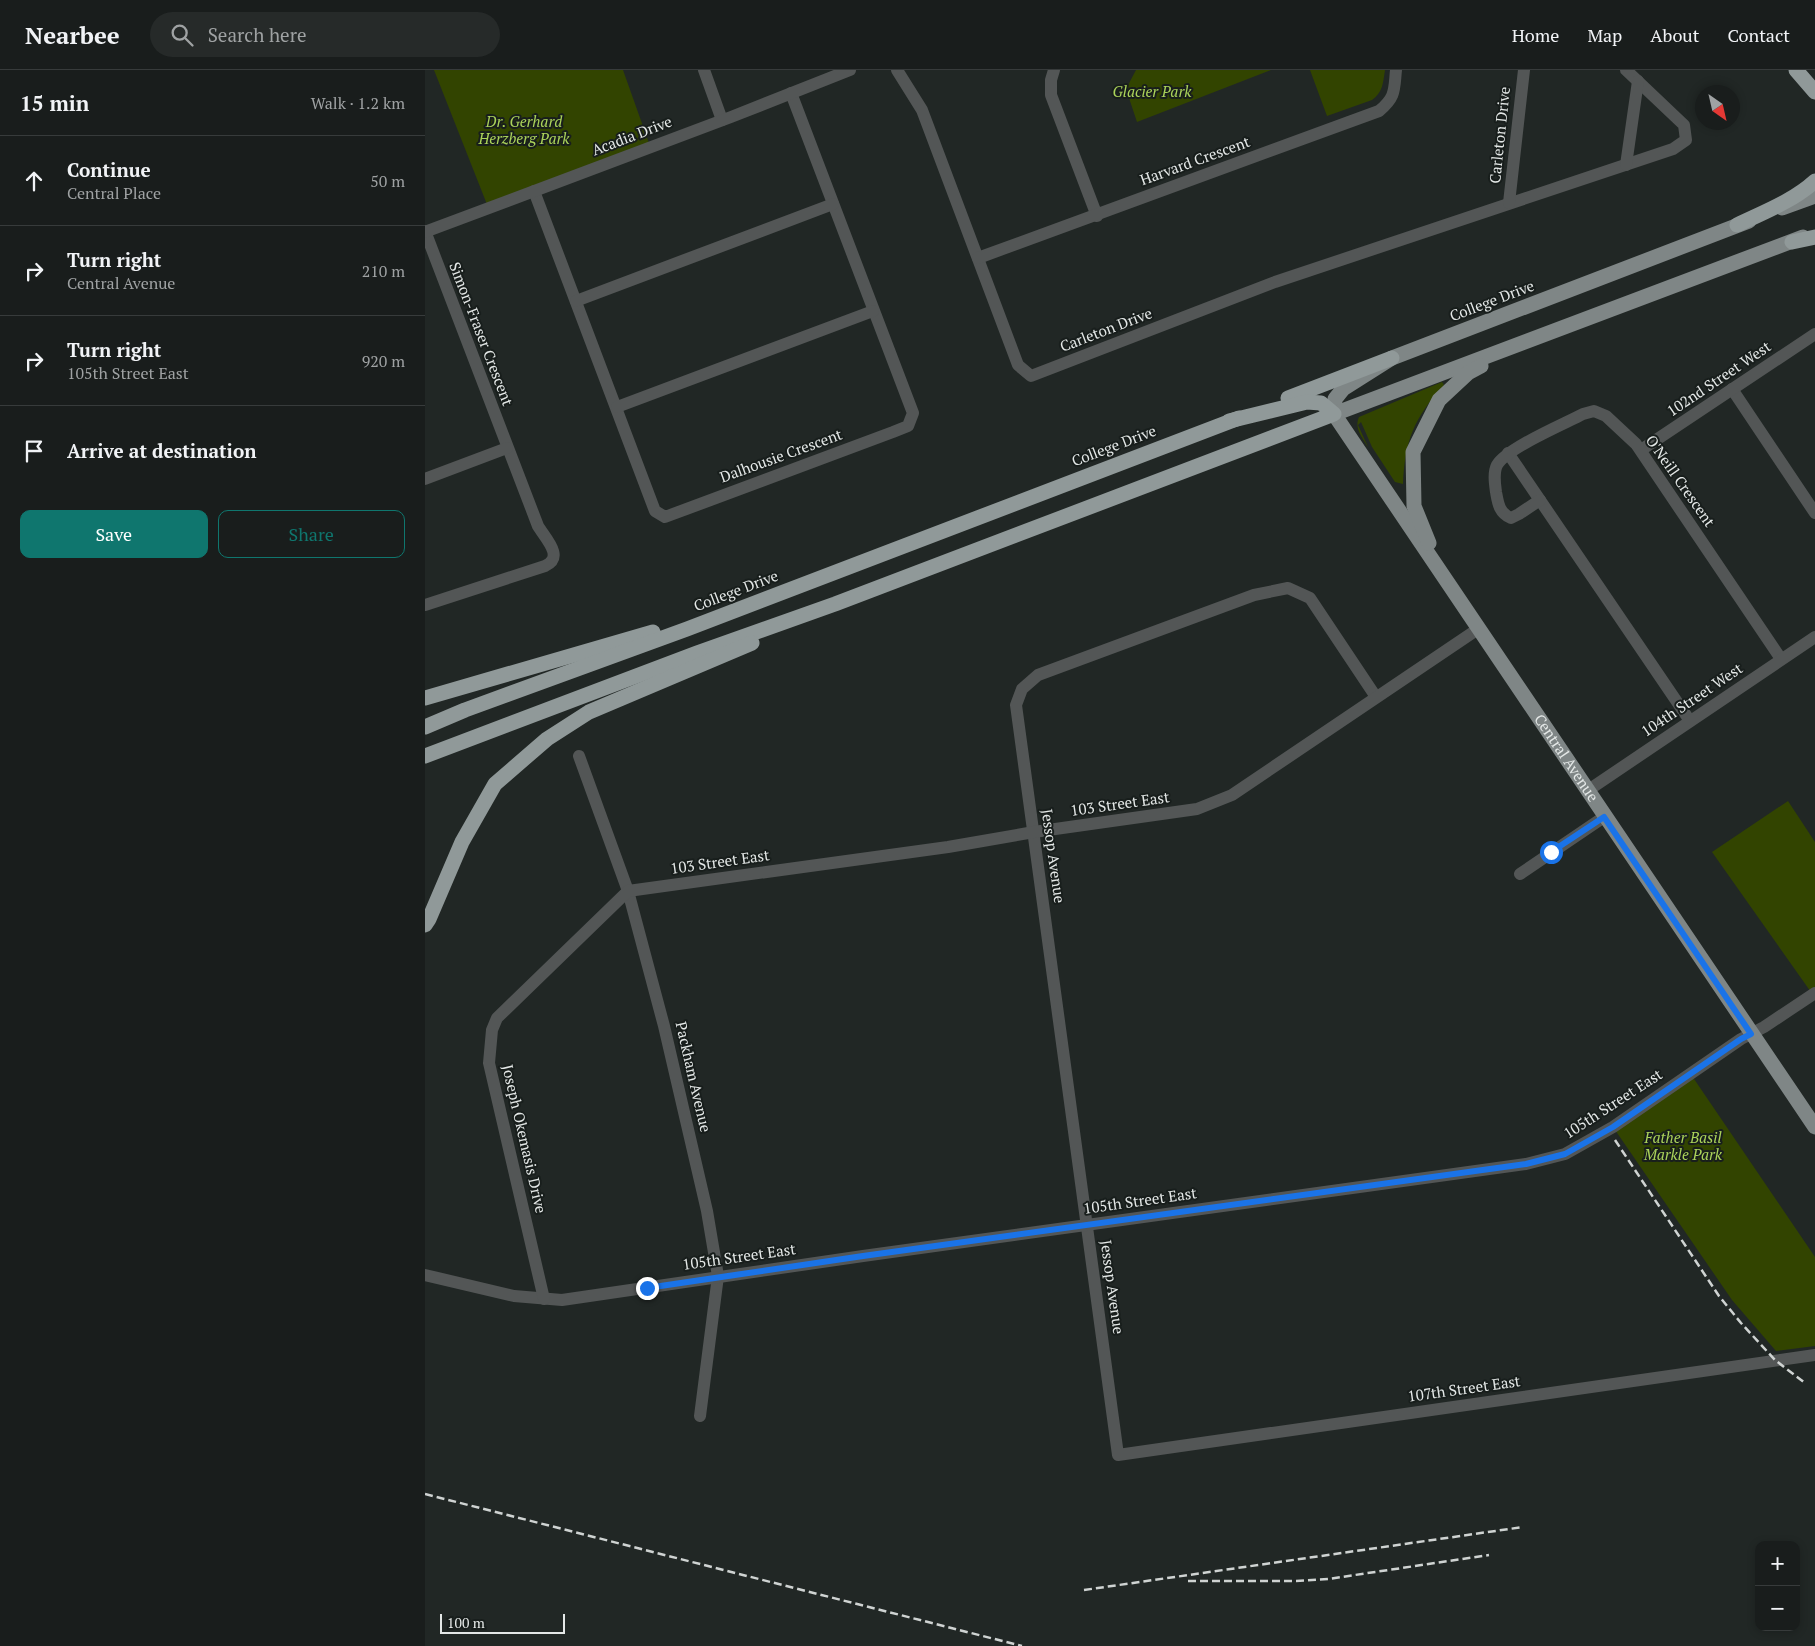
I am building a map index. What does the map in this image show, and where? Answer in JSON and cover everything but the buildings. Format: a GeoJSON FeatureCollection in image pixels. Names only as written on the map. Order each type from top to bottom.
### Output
{"type":"FeatureCollection","features":[{"type":"Feature","properties":{"kind":"highway"},"geometry":{"type":"LineString","coordinates":[[1796,70],[1815,92]]}},
{"type":"Feature","properties":{"kind":"highway"},"geometry":{"type":"LineString","coordinates":[[1737,225],[1804,191],[1815,181]]}},
{"type":"Feature","properties":{"kind":"highway"},"geometry":{"type":"LineString","coordinates":[[1792,242],[1815,237]]}},
{"type":"Feature","properties":{"kind":"highway","name":"College Drive"},"geometry":{"type":"LineString","coordinates":[[425,727],[465,710],[687,629],[1392,358]]}},
{"type":"Feature","properties":{"kind":"highway"},"geometry":{"type":"LineString","coordinates":[[425,756],[697,653],[835,604],[1334,414],[1321,403],[1307,402],[1229,421]]}},
{"type":"Feature","properties":{"kind":"highway"},"geometry":{"type":"LineString","coordinates":[[425,698],[755,602]]}},
{"type":"Feature","properties":{"kind":"highway"},"geometry":{"type":"LineString","coordinates":[[425,925],[462,842],[495,784],[547,739],[589,712],[812,619],[835,604]]}},
{"type":"Feature","properties":{"kind":"main road","name":"College Drive"},"geometry":{"type":"LineString","coordinates":[[1392,358],[1815,196]]}},
{"type":"Feature","properties":{"kind":"main road"},"geometry":{"type":"LineString","coordinates":[[1392,358],[1343,389],[1335,400],[1334,414],[1815,233]]}},
{"type":"Feature","properties":{"kind":"main road"},"geometry":{"type":"LineString","coordinates":[[1438,568],[1414,506],[1413,452],[1439,400],[1468,373],[1524,343]]}},
{"type":"Feature","properties":{"kind":"main road","name":"Central Avenue"},"geometry":{"type":"LineString","coordinates":[[1334,414],[1604,817],[1815,1127]]}},
{"type":"Feature","properties":{"kind":"street"},"geometry":{"type":"LineString","coordinates":[[704,70],[723,120]]}},
{"type":"Feature","properties":{"kind":"street","name":"Acadia Drive"},"geometry":{"type":"LineString","coordinates":[[425,232],[850,70]]}},
{"type":"Feature","properties":{"kind":"street","name":"Carleton Drive"},"geometry":{"type":"LineString","coordinates":[[897,70],[922,110],[1018,366],[1031,376],[1275,282],[1673,150],[1686,140],[1684,125],[1626,70]]}},
{"type":"Feature","properties":{"kind":"street"},"geometry":{"type":"LineString","coordinates":[[1054,70],[1051,80],[1051,95],[1097,216]]}},
{"type":"Feature","properties":{"kind":"street","name":"Harvard Crescent"},"geometry":{"type":"LineString","coordinates":[[979,258],[1379,111],[1391,102],[1396,70]]}},
{"type":"Feature","properties":{"kind":"street","name":"Carleton Drive"},"geometry":{"type":"LineString","coordinates":[[1509,203],[1524,70]]}},
{"type":"Feature","properties":{"kind":"street"},"geometry":{"type":"LineString","coordinates":[[1626,165],[1638,81]]}},
{"type":"Feature","properties":{"kind":"street","name":"Dalhousie Crescent"},"geometry":{"type":"LineString","coordinates":[[535,191],[655,511],[665,517],[893,432],[908,426],[913,414],[791,93]]}},
{"type":"Feature","properties":{"kind":"street"},"geometry":{"type":"LineString","coordinates":[[576,300],[833,204]]}},
{"type":"Feature","properties":{"kind":"street","name":"Simon-Fraser Crescent"},"geometry":{"type":"LineString","coordinates":[[425,232],[537,526],[554,551],[554,560],[545,566],[425,605]]}},
{"type":"Feature","properties":{"kind":"street"},"geometry":{"type":"LineString","coordinates":[[617,407],[873,311]]}},
{"type":"Feature","properties":{"kind":"street","name":"102nd Street West"},"geometry":{"type":"LineString","coordinates":[[1641,450],[1815,334]]}},
{"type":"Feature","properties":{"kind":"street"},"geometry":{"type":"LineString","coordinates":[[1732,389],[1815,513]]}},
{"type":"Feature","properties":{"kind":"street","name":"O'Neill Crescent"},"geometry":{"type":"LineString","coordinates":[[1508,453],[1583,414],[1594,411],[1606,416],[1641,450],[1781,660]]}},
{"type":"Feature","properties":{"kind":"street"},"geometry":{"type":"LineString","coordinates":[[425,479],[507,448]]}},
{"type":"Feature","properties":{"kind":"street"},"geometry":{"type":"LineString","coordinates":[[1540,500],[1511,518],[1501,511],[1498,504],[1495,476],[1496,466],[1508,453],[1540,500],[1690,721]]}},
{"type":"Feature","properties":{"kind":"street","name":"Jessop Avenue"},"geometry":{"type":"LineString","coordinates":[[1118,1455],[1016,705],[1022,689],[1038,676],[1254,595],[1288,588],[1310,598],[1377,697]]}},
{"type":"Feature","properties":{"kind":"street","name":"103 Street East"},"geometry":{"type":"LineString","coordinates":[[628,891],[948,847],[1034,832],[1197,809],[1232,795],[1478,629]]}},
{"type":"Feature","properties":{"kind":"street","name":"104th Street West"},"geometry":{"type":"LineString","coordinates":[[1587,791],[1815,637]]}},
{"type":"Feature","properties":{"kind":"street","name":"Packham Avenue"},"geometry":{"type":"LineString","coordinates":[[579,756],[628,891],[664,1026],[707,1211],[718,1276],[700,1416]]}},
{"type":"Feature","properties":{"kind":"street"},"geometry":{"type":"LineString","coordinates":[[1520,874],[1604,817]]}},
{"type":"Feature","properties":{"kind":"street","name":"Joseph Okemasis Drive"},"geometry":{"type":"LineString","coordinates":[[544,1299],[489,1063],[492,1030],[497,1018],[628,891]]}},
{"type":"Feature","properties":{"kind":"street","name":"105th Street East"},"geometry":{"type":"LineString","coordinates":[[425,1275],[514,1296],[562,1300],[718,1276],[1526,1164],[1565,1154],[1613,1127],[1741,1039],[1764,1027],[1815,994]]}},
{"type":"Feature","properties":{"kind":"street","name":"107th Street East"},"geometry":{"type":"LineString","coordinates":[[1118,1455],[1815,1355]]}},
{"type":"Feature","properties":{"kind":"green space","name":"Dr. Gerhard Herzberg Park"},"geometry":{"type":"Polygon","coordinates":[[[434,70],[623,70],[650,146],[488,207],[434,70]]]}},
{"type":"Feature","properties":{"kind":"green space","name":"Glacier Park"},"geometry":{"type":"Polygon","coordinates":[[[1136,70],[1271,70],[1137,122],[1126,89],[1136,70]]]}},
{"type":"Feature","properties":{"kind":"green space"},"geometry":{"type":"Polygon","coordinates":[[[1310,70],[1385,70],[1383,83],[1376,97],[1327,116],[1310,70]]]}},
{"type":"Feature","properties":{"kind":"green space"},"geometry":{"type":"Polygon","coordinates":[[[1442,382],[1444,385],[1425,408],[1413,430],[1406,455],[1403,484],[1395,482],[1372,447],[1361,422],[1358,425],[1368,447],[1361,436],[1357,425],[1359,417],[1442,382]]]}},
{"type":"Feature","properties":{"kind":"green space"},"geometry":{"type":"Polygon","coordinates":[[[1788,801],[1815,842],[1815,993],[1813,995],[1712,852],[1788,801]]]}},
{"type":"Feature","properties":{"kind":"green space","name":"Father Basil Markle Park"},"geometry":{"type":"Polygon","coordinates":[[[1690,1073],[1815,1257],[1815,1346],[1776,1351],[1732,1300],[1613,1127],[1690,1073]]]}},
{"type":"Feature","properties":{"kind":"railway"},"geometry":{"type":"LineString","coordinates":[[1615,1140],[1719,1296],[1775,1360],[1805,1383]]}},
{"type":"Feature","properties":{"kind":"railway"},"geometry":{"type":"LineString","coordinates":[[425,1494],[1022,1646]]}},
{"type":"Feature","properties":{"kind":"railway"},"geometry":{"type":"LineString","coordinates":[[1084,1590],[1523,1527]]}},
{"type":"Feature","properties":{"kind":"railway"},"geometry":{"type":"LineString","coordinates":[[1188,1581],[1294,1581],[1328,1579],[1489,1555]]}},
{"type":"Feature","properties":{"kind":"route"},"geometry":{"type":"LineString","coordinates":[[647,1288],[718,1276],[1526,1164],[1565,1154],[1613,1127],[1690,1073],[1751,1034],[1604,817],[1551,852]]}}]}
